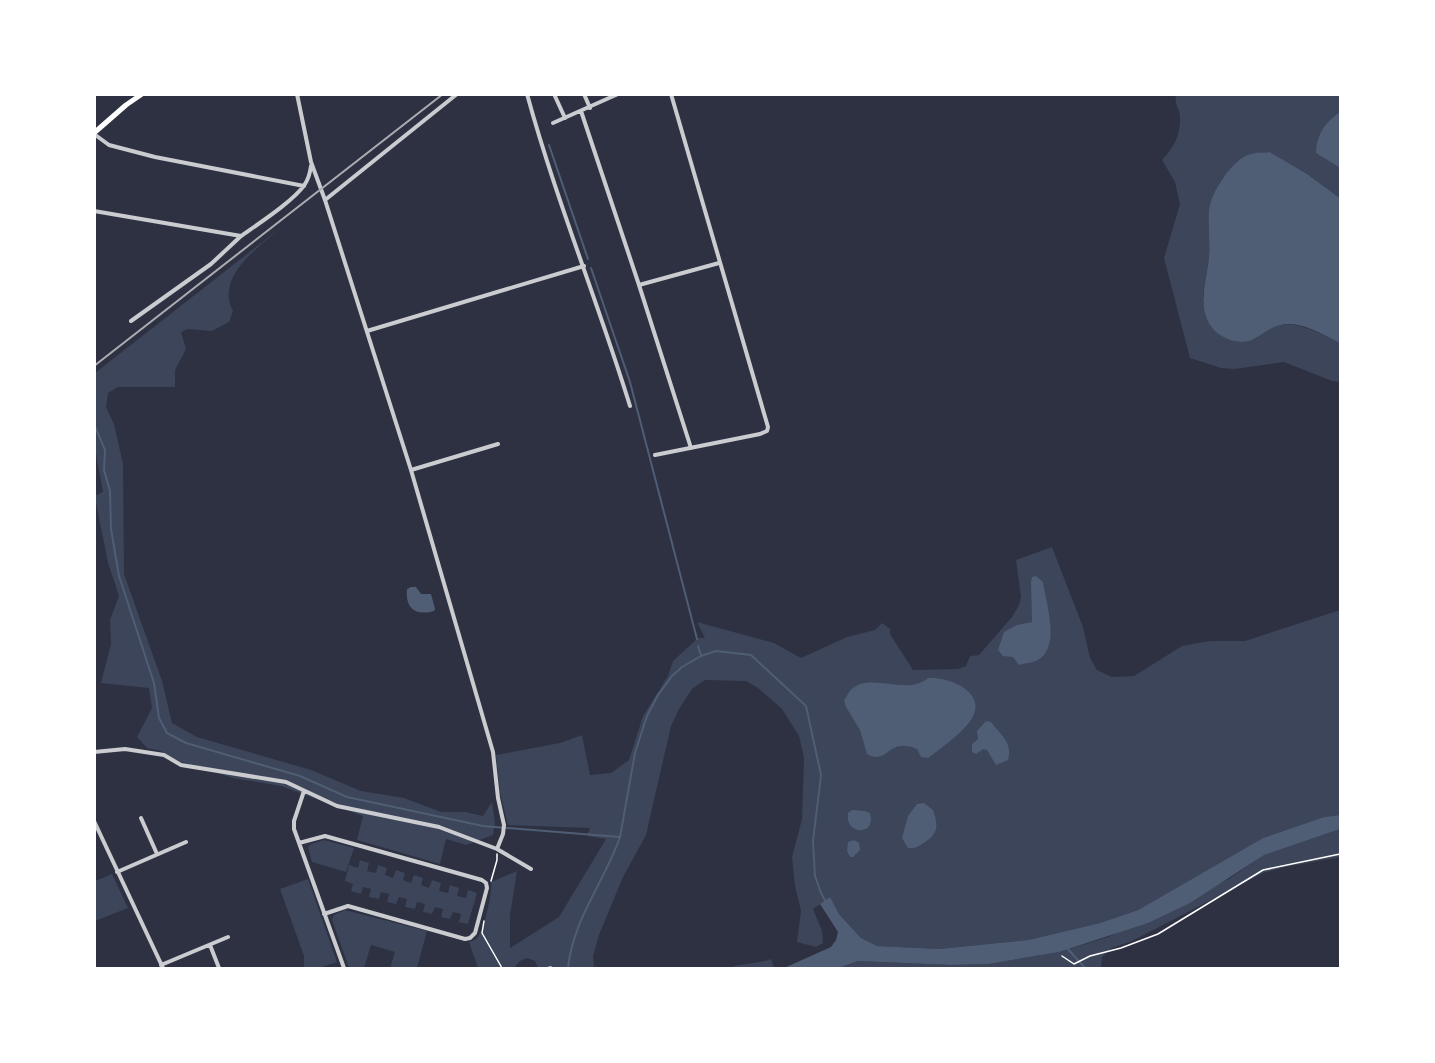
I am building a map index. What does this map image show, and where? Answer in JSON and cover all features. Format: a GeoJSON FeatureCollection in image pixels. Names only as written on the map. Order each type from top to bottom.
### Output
{"type":"FeatureCollection","features":[{"type":"Feature","properties":{"kind":"main road"},"geometry":{"type":"LineString","coordinates":[[94,133],[142,94]]}},
{"type":"Feature","properties":{"kind":"street"},"geometry":{"type":"LineString","coordinates":[[297,94],[311,162],[411,470],[493,752],[498,798],[504,825],[497,849]]}},
{"type":"Feature","properties":{"kind":"street"},"geometry":{"type":"LineString","coordinates":[[325,200],[457,94]]}},
{"type":"Feature","properties":{"kind":"street"},"geometry":{"type":"LineString","coordinates":[[527,94],[558,194],[607,331],[630,406]]}},
{"type":"Feature","properties":{"kind":"street"},"geometry":{"type":"LineString","coordinates":[[554,94],[565,118]]}},
{"type":"Feature","properties":{"kind":"street"},"geometry":{"type":"LineString","coordinates":[[584,94],[590,108]]}},
{"type":"Feature","properties":{"kind":"street"},"geometry":{"type":"LineString","coordinates":[[655,455],[760,434],[767,431],[768,427],[671,94]]}},
{"type":"Feature","properties":{"kind":"street"},"geometry":{"type":"LineString","coordinates":[[553,123],[615,95]]}},
{"type":"Feature","properties":{"kind":"street"},"geometry":{"type":"LineString","coordinates":[[581,111],[691,447]]}},
{"type":"Feature","properties":{"kind":"street"},"geometry":{"type":"LineString","coordinates":[[94,133],[109,145],[155,157],[305,186]]}},
{"type":"Feature","properties":{"kind":"street"},"geometry":{"type":"LineString","coordinates":[[131,321],[211,264],[241,236],[276,211],[305,186],[310,176],[311,162]]}},
{"type":"Feature","properties":{"kind":"street"},"geometry":{"type":"LineString","coordinates":[[94,211],[241,236]]}},
{"type":"Feature","properties":{"kind":"street"},"geometry":{"type":"LineString","coordinates":[[639,285],[720,263]]}},
{"type":"Feature","properties":{"kind":"street"},"geometry":{"type":"LineString","coordinates":[[367,331],[584,266]]}},
{"type":"Feature","properties":{"kind":"street"},"geometry":{"type":"LineString","coordinates":[[411,470],[498,444]]}},
{"type":"Feature","properties":{"kind":"street"},"geometry":{"type":"LineString","coordinates":[[94,752],[125,749],[164,755],[182,765],[286,782],[337,806],[439,827],[497,849],[531,869]]}},
{"type":"Feature","properties":{"kind":"street"},"geometry":{"type":"LineString","coordinates":[[304,791],[294,825],[344,969]]}},
{"type":"Feature","properties":{"kind":"street"},"geometry":{"type":"LineString","coordinates":[[141,818],[157,854]]}},
{"type":"Feature","properties":{"kind":"street"},"geometry":{"type":"LineString","coordinates":[[94,821],[162,967],[228,937]]}},
{"type":"Feature","properties":{"kind":"street"},"geometry":{"type":"LineString","coordinates":[[299,843],[325,836],[482,880],[486,883],[487,888],[475,933],[465,939],[348,906],[324,914]]}},
{"type":"Feature","properties":{"kind":"street"},"geometry":{"type":"LineString","coordinates":[[117,872],[186,842]]}},
{"type":"Feature","properties":{"kind":"street"},"geometry":{"type":"LineString","coordinates":[[210,945],[219,969]]}},
{"type":"Feature","properties":{"kind":"path"},"geometry":{"type":"LineString","coordinates":[[493,869],[497,860],[497,849]]}},
{"type":"Feature","properties":{"kind":"path"},"geometry":{"type":"LineString","coordinates":[[1062,957],[1074,964],[1158,934],[1263,870],[1341,855]]}},
{"type":"Feature","properties":{"kind":"path"},"geometry":{"type":"LineString","coordinates":[[482,933],[502,969]]}},
{"type":"Feature","properties":{"kind":"path"},"geometry":{"type":"LineString","coordinates":[[546,969],[551,967],[551,969]]}},
{"type":"Feature","properties":{"kind":"shaded area"},"geometry":{"type":"Polygon","coordinates":[[[1176,95],[1340,95],[1340,112],[1334,116],[1316,153],[1340,168],[1340,198],[1307,174],[1270,152],[1250,154],[1239,161],[1221,180],[1209,208],[1209,256],[1203,297],[1254,340],[1269,328],[1287,324],[1305,328],[1340,343],[1340,382],[1284,362],[1235,369],[1221,368],[1190,358],[1164,258],[1180,204],[1175,182],[1162,160],[1178,135],[1180,114],[1176,95]]]}},
{"type":"Feature","properties":{"kind":"shaded area"},"geometry":{"type":"Polygon","coordinates":[[[1340,112],[1340,168],[1316,153],[1316,146],[1323,129],[1340,112]]]}},
{"type":"Feature","properties":{"kind":"shaded area"},"geometry":{"type":"Polygon","coordinates":[[[1270,152],[1307,174],[1340,198],[1340,343],[1309,328],[1289,324],[1275,327],[1246,342],[1234,341],[1215,331],[1205,314],[1209,210],[1214,194],[1218,185],[1237,162],[1251,154],[1270,152]]]}},
{"type":"Feature","properties":{"kind":"shaded area"},"geometry":{"type":"Polygon","coordinates":[[[279,229],[250,254],[234,275],[229,298],[233,311],[229,322],[212,331],[188,329],[181,332],[186,349],[175,370],[175,387],[118,387],[108,393],[106,407],[114,424],[123,464],[124,574],[162,681],[172,723],[197,737],[311,770],[361,791],[404,798],[441,812],[465,812],[483,816],[492,802],[495,823],[493,835],[466,845],[446,839],[440,864],[357,840],[363,816],[281,786],[233,778],[147,748],[137,737],[152,708],[149,688],[101,683],[111,644],[110,620],[119,596],[108,563],[94,496],[103,492],[95,449],[95,373],[279,229]]]}},
{"type":"Feature","properties":{"kind":"shaded area"},"geometry":{"type":"Polygon","coordinates":[[[1052,547],[1083,627],[1090,658],[1097,670],[1112,677],[1134,676],[1182,646],[1210,641],[1245,641],[1340,610],[1340,815],[1324,817],[1263,838],[1138,910],[1100,923],[1028,940],[939,949],[877,946],[861,938],[839,914],[830,898],[813,909],[822,931],[823,943],[816,947],[797,942],[801,911],[795,886],[792,857],[802,819],[804,758],[799,736],[782,709],[758,688],[746,681],[705,680],[692,689],[671,726],[646,835],[623,877],[599,935],[593,956],[594,968],[538,968],[535,961],[527,958],[520,961],[514,968],[478,968],[469,942],[480,934],[489,901],[491,882],[517,871],[510,915],[510,948],[559,917],[606,839],[587,836],[590,828],[508,825],[500,793],[496,755],[560,743],[582,735],[590,775],[611,773],[629,760],[643,716],[668,676],[673,661],[698,638],[705,638],[697,622],[774,643],[801,658],[847,637],[875,630],[882,623],[890,629],[890,634],[913,670],[958,669],[966,666],[970,656],[979,655],[1012,617],[1019,605],[1021,597],[1016,560],[1052,547]]]}},
{"type":"Feature","properties":{"kind":"shaded area"},"geometry":{"type":"Polygon","coordinates":[[[1036,576],[1043,582],[1047,601],[1050,624],[1049,645],[1045,654],[1038,660],[1019,665],[1013,657],[1003,656],[998,650],[1004,632],[1017,625],[1032,622],[1031,582],[1032,577],[1036,576]]]}},
{"type":"Feature","properties":{"kind":"shaded area"},"geometry":{"type":"Polygon","coordinates":[[[416,587],[421,594],[431,594],[434,611],[417,612],[410,606],[407,589],[416,587]]]}},
{"type":"Feature","properties":{"kind":"shaded area"},"geometry":{"type":"Polygon","coordinates":[[[928,678],[938,678],[958,684],[972,696],[975,704],[974,714],[968,724],[928,758],[921,757],[917,749],[907,746],[894,748],[880,756],[874,757],[867,754],[860,730],[844,700],[850,690],[861,684],[910,685],[928,678]]]}},
{"type":"Feature","properties":{"kind":"shaded area"},"geometry":{"type":"Polygon","coordinates":[[[986,721],[991,722],[1002,735],[1009,749],[1008,760],[996,765],[987,750],[983,749],[976,754],[972,752],[972,744],[978,739],[977,731],[986,721]]]}},
{"type":"Feature","properties":{"kind":"shaded area"},"geometry":{"type":"Polygon","coordinates":[[[924,803],[933,810],[936,830],[922,844],[908,848],[902,838],[908,816],[917,804],[924,803]]]}},
{"type":"Feature","properties":{"kind":"shaded area"},"geometry":{"type":"Polygon","coordinates":[[[852,810],[870,813],[869,826],[860,830],[851,826],[848,813],[852,810]]]}},
{"type":"Feature","properties":{"kind":"shaded area"},"geometry":{"type":"Polygon","coordinates":[[[1340,815],[1340,829],[1264,855],[1190,903],[1148,923],[1059,952],[989,964],[951,965],[858,961],[839,968],[784,968],[831,947],[836,940],[838,932],[820,904],[830,897],[839,914],[861,938],[877,946],[939,949],[1028,940],[1100,923],[1138,910],[1263,838],[1324,817],[1340,815]]]}},
{"type":"Feature","properties":{"kind":"shaded area"},"geometry":{"type":"Polygon","coordinates":[[[1340,829],[1340,857],[1263,873],[1132,941],[1112,948],[1102,957],[1101,968],[839,968],[858,961],[951,965],[989,964],[1059,952],[1108,937],[1229,879],[1263,855],[1340,829]]]}},
{"type":"Feature","properties":{"kind":"shaded area"},"geometry":{"type":"Polygon","coordinates":[[[324,840],[354,848],[346,872],[312,862],[308,847],[324,840]]]}},
{"type":"Feature","properties":{"kind":"shaded area"},"geometry":{"type":"Polygon","coordinates":[[[854,840],[859,843],[860,850],[850,857],[847,851],[848,842],[854,840]]]}},
{"type":"Feature","properties":{"kind":"shaded area"},"geometry":{"type":"Polygon","coordinates":[[[360,860],[369,863],[367,871],[376,873],[378,865],[387,868],[385,875],[393,878],[396,870],[405,873],[403,880],[411,883],[414,875],[423,878],[421,885],[429,888],[432,880],[441,883],[439,891],[448,893],[450,885],[459,888],[457,896],[466,898],[468,890],[477,893],[468,924],[459,922],[461,914],[453,912],[450,919],[441,917],[443,909],[435,907],[432,914],[423,912],[425,904],[417,902],[415,909],[405,907],[407,899],[399,897],[396,904],[387,902],[389,894],[381,892],[379,899],[369,897],[371,889],[363,887],[361,894],[351,891],[353,884],[345,881],[349,865],[358,868],[360,860]]]}},
{"type":"Feature","properties":{"kind":"shaded area"},"geometry":{"type":"Polygon","coordinates":[[[112,874],[128,908],[95,921],[95,881],[112,874]]]}},
{"type":"Feature","properties":{"kind":"shaded area"},"geometry":{"type":"Polygon","coordinates":[[[308,879],[337,962],[319,968],[304,968],[304,956],[280,889],[308,879]]]}},
{"type":"Feature","properties":{"kind":"shaded area"},"geometry":{"type":"Polygon","coordinates":[[[345,910],[427,931],[417,968],[390,968],[395,952],[371,945],[364,968],[349,968],[332,920],[334,915],[345,910]]]}},
{"type":"Feature","properties":{"kind":"shaded area"},"geometry":{"type":"Polygon","coordinates":[[[771,959],[774,968],[730,968],[739,965],[771,959]]]}},
{"type":"Feature","properties":{"kind":"waterway"},"geometry":{"type":"LineString","coordinates":[[549,145],[588,259]]}},
{"type":"Feature","properties":{"kind":"waterway"},"geometry":{"type":"LineString","coordinates":[[591,268],[630,382],[697,639]]}},
{"type":"Feature","properties":{"kind":"waterway"},"geometry":{"type":"LineString","coordinates":[[94,424],[105,450],[104,470],[110,491],[111,529],[119,576],[154,683],[159,718],[167,733],[186,743],[300,776],[347,797],[483,826],[620,837],[582,917],[571,950],[568,968]]}},
{"type":"Feature","properties":{"kind":"waterway"},"geometry":{"type":"LineString","coordinates":[[698,646],[701,655]]}},
{"type":"Feature","properties":{"kind":"waterway"},"geometry":{"type":"LineString","coordinates":[[620,837],[635,753],[647,716],[658,695],[672,676],[701,656],[716,651],[751,655],[806,706],[821,775],[813,841],[815,876],[826,902]]}},
{"type":"Feature","properties":{"kind":"waterway"},"geometry":{"type":"LineString","coordinates":[[1067,948],[1085,968]]}},
{"type":"Feature","properties":{"kind":"railway"},"geometry":{"type":"LineString","coordinates":[[94,366],[443,94]]}}]}
